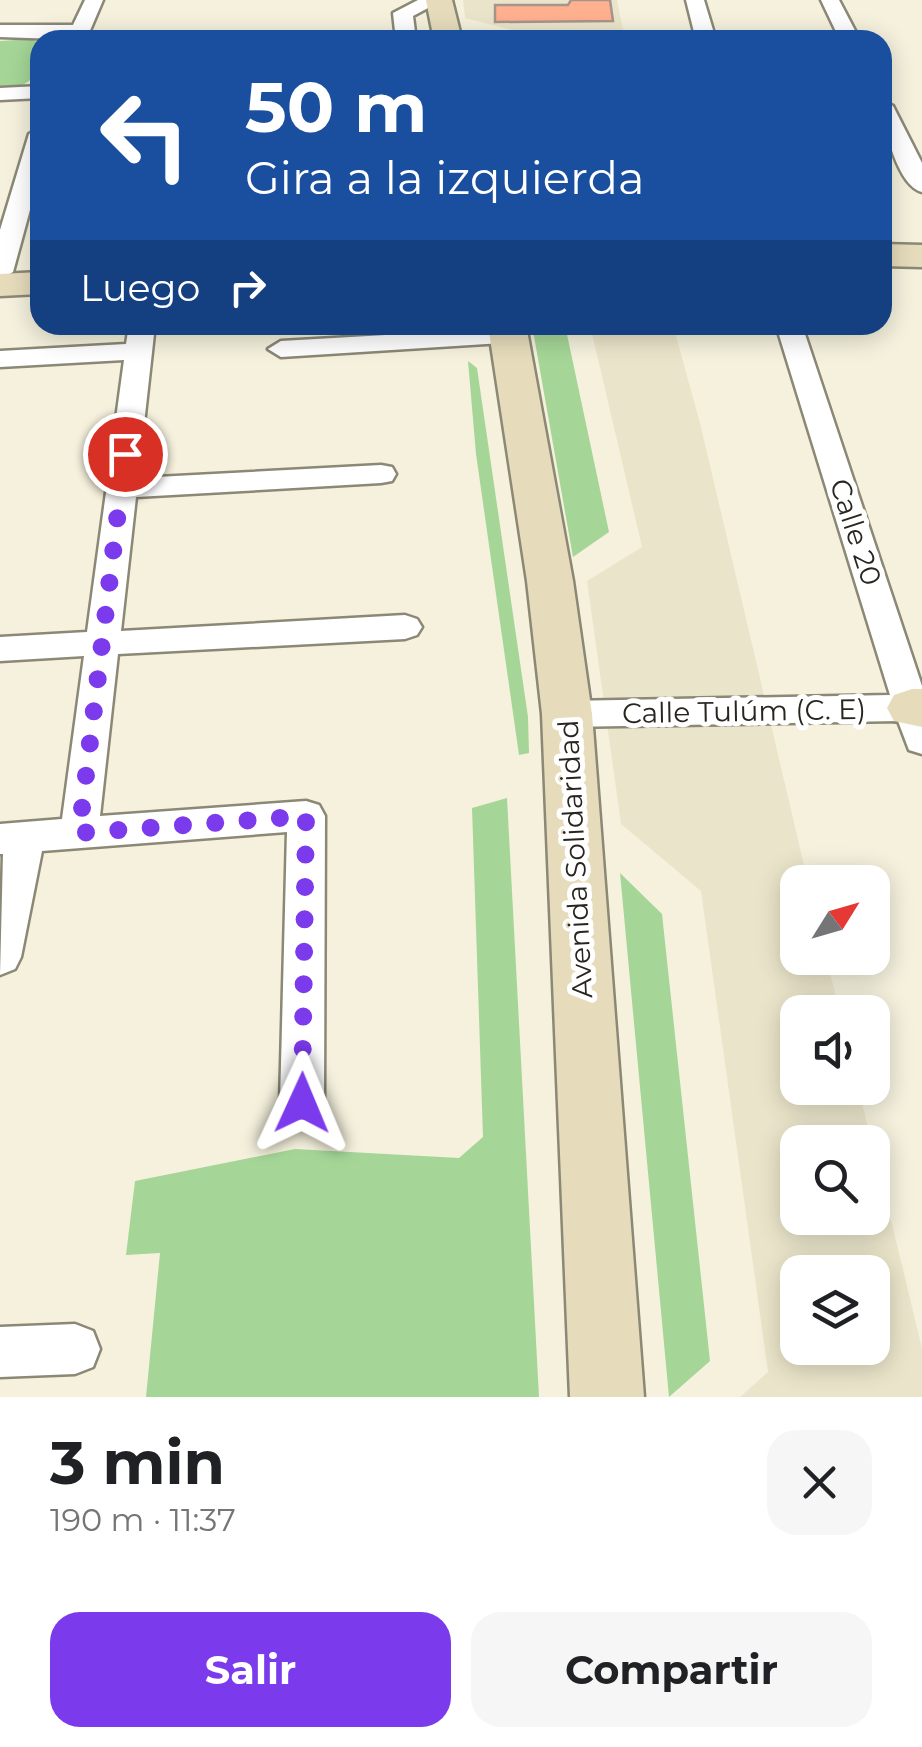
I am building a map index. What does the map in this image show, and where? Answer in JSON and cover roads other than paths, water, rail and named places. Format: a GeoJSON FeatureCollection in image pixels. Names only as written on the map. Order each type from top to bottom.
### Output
{"type":"FeatureCollection","features":[{"type":"Feature","properties":{"kind":"main road"},"geometry":{"type":"LineString","coordinates":[[436,0],[445,30]]}},
{"type":"Feature","properties":{"kind":"main road"},"geometry":{"type":"LineString","coordinates":[[892,240],[922,240]]}},
{"type":"Feature","properties":{"kind":"main road"},"geometry":{"type":"LineString","coordinates":[[892,255],[922,256]]}},
{"type":"Feature","properties":{"kind":"main road","name":"Avenida Solidaridad"},"geometry":{"type":"LineString","coordinates":[[509,335],[550,581],[566,714],[606,1397]]}},
{"type":"Feature","properties":{"kind":"street"},"geometry":{"type":"LineString","coordinates":[[81,30],[94,0],[115,0]]}},
{"type":"Feature","properties":{"kind":"street"},"geometry":{"type":"LineString","coordinates":[[405,30],[403,13],[436,0]]}},
{"type":"Feature","properties":{"kind":"street"},"geometry":{"type":"LineString","coordinates":[[694,0],[703,30]]}},
{"type":"Feature","properties":{"kind":"street"},"geometry":{"type":"LineString","coordinates":[[830,0],[845,30]]}},
{"type":"Feature","properties":{"kind":"street"},"geometry":{"type":"LineString","coordinates":[[0,31],[30,33]]}},
{"type":"Feature","properties":{"kind":"street"},"geometry":{"type":"LineString","coordinates":[[0,94],[30,92]]}},
{"type":"Feature","properties":{"kind":"street"},"geometry":{"type":"LineString","coordinates":[[892,126],[922,185]]}},
{"type":"Feature","properties":{"kind":"street"},"geometry":{"type":"LineString","coordinates":[[9,270],[30,203]]}},
{"type":"Feature","properties":{"kind":"street"},"geometry":{"type":"LineString","coordinates":[[281,349],[448,335]]}},
{"type":"Feature","properties":{"kind":"street","name":"Calle 20"},"geometry":{"type":"LineString","coordinates":[[792,335],[919,719]]}},
{"type":"Feature","properties":{"kind":"street"},"geometry":{"type":"LineString","coordinates":[[0,358],[140,338],[79,833]]}},
{"type":"Feature","properties":{"kind":"street"},"geometry":{"type":"LineString","coordinates":[[120,488],[381,474]]}},
{"type":"Feature","properties":{"kind":"street"},"geometry":{"type":"LineString","coordinates":[[0,650],[405,628]]}},
{"type":"Feature","properties":{"kind":"street","name":"Calle Tulúm (C. E)"},"geometry":{"type":"LineString","coordinates":[[566,714],[919,719]]}},
{"type":"Feature","properties":{"kind":"street"},"geometry":{"type":"LineString","coordinates":[[0,957],[13,839],[306,816],[302,1103]]}},
{"type":"Feature","properties":{"kind":"street"},"geometry":{"type":"LineString","coordinates":[[0,1352],[74,1349]]}}]}
